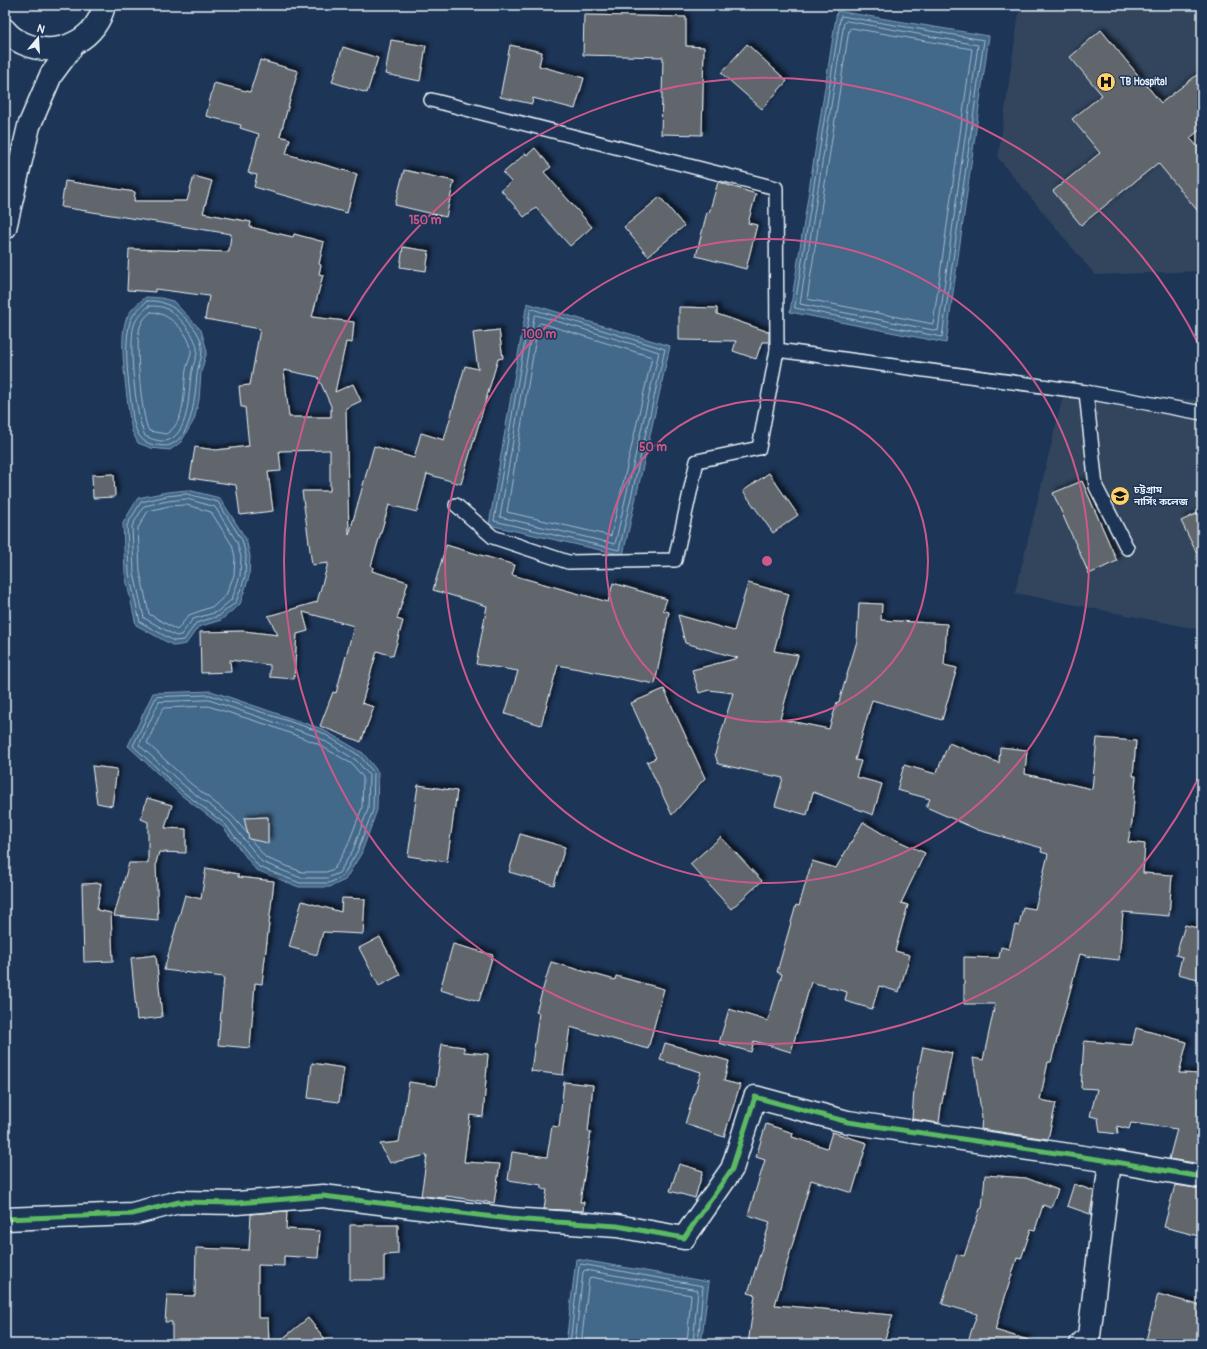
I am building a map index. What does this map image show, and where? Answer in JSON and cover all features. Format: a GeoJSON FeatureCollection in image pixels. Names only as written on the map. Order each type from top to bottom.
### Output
{"type":"FeatureCollection","features":[{"type":"Feature","properties":{"kind":"main road"},"geometry":{"type":"LineString","coordinates":[[94,28],[102,13],[104,5]]}},
{"type":"Feature","properties":{"kind":"main road"},"geometry":{"type":"LineString","coordinates":[[5,30],[22,44],[39,49],[57,49],[74,44],[85,37],[122,5]]}},
{"type":"Feature","properties":{"kind":"main road"},"geometry":{"type":"LineString","coordinates":[[5,228],[29,126],[52,75],[74,44]]}},
{"type":"Feature","properties":{"kind":"main road"},"geometry":{"type":"LineString","coordinates":[[5,1219],[132,1214],[179,1202],[237,1203],[323,1196],[510,1219],[617,1226],[684,1238],[732,1169],[755,1097],[848,1122],[1110,1161],[1202,1177]]}},
{"type":"Feature","properties":{"kind":"main road"},"geometry":{"type":"LineString","coordinates":[[1081,1344],[1089,1336],[1110,1161]]}},
{"type":"Feature","properties":{"kind":"lane"},"geometry":{"type":"LineString","coordinates":[[431,100],[776,188],[777,350],[759,448],[696,461],[675,560],[568,562],[493,537],[456,505]]}},
{"type":"Feature","properties":{"kind":"lane"},"geometry":{"type":"LineString","coordinates":[[777,350],[1086,392],[1202,413]]}},
{"type":"Feature","properties":{"kind":"lane"},"geometry":{"type":"LineString","coordinates":[[1086,392],[1096,488],[1127,548]]}},
{"type":"Feature","properties":{"kind":"shaded area","name":"TB Hospital"},"geometry":{"type":"Polygon","coordinates":[[[1020,5],[1202,5],[1202,271],[1095,275],[998,158],[1020,5]]]}},
{"type":"Feature","properties":{"kind":"shaded area","name":"চট্টগ্রাম নার্সিং কলেজ"},"geometry":{"type":"Polygon","coordinates":[[[1063,396],[1202,400],[1202,630],[1015,593],[1063,396]]]}},
{"type":"Feature","properties":{"kind":"water"},"geometry":{"type":"Polygon","coordinates":[[[837,11],[989,36],[946,343],[790,312],[837,11]]]}},
{"type":"Feature","properties":{"kind":"water"},"geometry":{"type":"Polygon","coordinates":[[[146,297],[161,298],[173,301],[201,330],[207,351],[201,372],[199,400],[194,420],[181,442],[170,450],[151,448],[138,443],[132,431],[130,420],[124,371],[123,332],[128,315],[136,305],[146,297]]]}},
{"type":"Feature","properties":{"kind":"water"},"geometry":{"type":"Polygon","coordinates":[[[527,303],[670,346],[623,555],[489,525],[527,303]]]}},
{"type":"Feature","properties":{"kind":"water"},"geometry":{"type":"Polygon","coordinates":[[[188,490],[220,498],[246,539],[250,556],[249,577],[240,604],[221,620],[198,627],[186,644],[174,646],[136,625],[125,574],[123,523],[138,498],[167,492],[188,490]]]}},
{"type":"Feature","properties":{"kind":"water"},"geometry":{"type":"Polygon","coordinates":[[[211,691],[322,729],[363,753],[378,772],[377,810],[361,854],[345,880],[330,887],[299,887],[256,870],[223,827],[181,795],[128,746],[153,693],[211,691]]]}},
{"type":"Feature","properties":{"kind":"water"},"geometry":{"type":"Polygon","coordinates":[[[576,1259],[709,1282],[701,1344],[566,1344],[576,1259]]]}},
{"type":"Feature","properties":{"kind":"building"},"geometry":{"type":"Polygon","coordinates":[[[584,15],[686,17],[686,46],[704,47],[702,135],[661,134],[663,57],[583,55],[584,15]]]}},
{"type":"Feature","properties":{"kind":"building"},"geometry":{"type":"Polygon","coordinates":[[[1101,30],[1161,103],[1202,71],[1202,128],[1190,138],[1202,152],[1202,216],[1158,163],[1081,225],[1053,191],[1100,153],[1072,119],[1102,95],[1070,57],[1101,30]]]}},
{"type":"Feature","properties":{"kind":"building"},"geometry":{"type":"Polygon","coordinates":[[[391,40],[426,46],[420,81],[385,74],[391,40]]]}},
{"type":"Feature","properties":{"kind":"building"},"geometry":{"type":"Polygon","coordinates":[[[747,44],[787,81],[762,109],[721,73],[747,44]]]}},
{"type":"Feature","properties":{"kind":"building"},"geometry":{"type":"Polygon","coordinates":[[[510,45],[542,52],[539,66],[584,78],[575,109],[533,98],[532,104],[500,97],[510,45]]]}},
{"type":"Feature","properties":{"kind":"building"},"geometry":{"type":"Polygon","coordinates":[[[343,47],[378,58],[367,93],[332,82],[343,47]]]}},
{"type":"Feature","properties":{"kind":"building"},"geometry":{"type":"Polygon","coordinates":[[[260,60],[298,71],[280,136],[290,139],[286,154],[357,174],[347,213],[254,187],[257,175],[248,173],[259,134],[240,128],[241,125],[206,116],[214,83],[250,92],[260,60]]]}},
{"type":"Feature","properties":{"kind":"building"},"geometry":{"type":"Polygon","coordinates":[[[535,148],[551,167],[544,172],[592,227],[570,246],[536,208],[524,217],[501,190],[511,182],[503,173],[526,153],[527,155],[535,148]]]}},
{"type":"Feature","properties":{"kind":"building"},"geometry":{"type":"Polygon","coordinates":[[[404,170],[454,181],[446,217],[395,205],[404,170]]]}},
{"type":"Feature","properties":{"kind":"building"},"geometry":{"type":"Polygon","coordinates":[[[194,176],[212,181],[203,213],[251,222],[250,227],[293,237],[294,234],[324,242],[319,264],[321,265],[319,274],[323,275],[312,317],[354,322],[352,343],[346,342],[335,392],[353,384],[361,401],[346,408],[349,535],[374,446],[414,458],[421,433],[444,440],[465,366],[478,369],[473,333],[499,330],[503,358],[498,359],[461,484],[427,474],[417,512],[389,505],[371,566],[373,567],[372,571],[408,582],[397,619],[403,621],[393,656],[377,651],[362,703],[374,707],[361,742],[320,726],[333,692],[336,693],[354,626],[303,612],[308,631],[297,634],[294,679],[270,677],[270,665],[230,660],[231,672],[201,673],[200,632],[244,631],[278,635],[268,616],[317,602],[328,563],[312,565],[302,491],[330,491],[330,450],[279,451],[281,471],[268,472],[273,511],[240,515],[236,485],[190,478],[195,447],[216,450],[249,446],[245,407],[241,407],[239,386],[250,385],[260,329],[205,319],[209,296],[155,289],[155,292],[127,290],[129,249],[229,252],[231,234],[61,207],[65,181],[135,192],[134,201],[187,201],[194,176]],[[284,370],[289,417],[331,417],[331,406],[318,377],[284,370]]]}},
{"type":"Feature","properties":{"kind":"building"},"geometry":{"type":"Polygon","coordinates":[[[718,182],[756,194],[748,223],[757,225],[746,269],[696,256],[707,212],[709,213],[718,182]]]}},
{"type":"Feature","properties":{"kind":"building"},"geometry":{"type":"Polygon","coordinates":[[[660,197],[684,226],[648,256],[624,227],[660,197]]]}},
{"type":"Feature","properties":{"kind":"building"},"geometry":{"type":"Polygon","coordinates":[[[403,247],[429,251],[426,271],[400,267],[403,247]]]}},
{"type":"Feature","properties":{"kind":"building"},"geometry":{"type":"Polygon","coordinates":[[[679,307],[717,308],[717,314],[769,332],[769,342],[762,342],[756,359],[733,351],[736,341],[679,340],[679,307]]]}},
{"type":"Feature","properties":{"kind":"building"},"geometry":{"type":"Polygon","coordinates":[[[769,473],[798,515],[773,533],[743,491],[769,473]]]}},
{"type":"Feature","properties":{"kind":"building"},"geometry":{"type":"Polygon","coordinates":[[[114,474],[115,497],[93,498],[92,475],[114,474]]]}},
{"type":"Feature","properties":{"kind":"building"},"geometry":{"type":"Polygon","coordinates":[[[1082,481],[1117,561],[1089,574],[1053,493],[1082,481]]]}},
{"type":"Feature","properties":{"kind":"building"},"geometry":{"type":"Polygon","coordinates":[[[1202,511],[1202,564],[1181,521],[1202,511]]]}},
{"type":"Feature","properties":{"kind":"building"},"geometry":{"type":"Polygon","coordinates":[[[446,545],[515,565],[512,575],[608,602],[613,583],[667,599],[663,610],[669,612],[655,684],[558,665],[541,725],[505,714],[518,671],[476,664],[487,606],[433,590],[446,545]]]}},
{"type":"Feature","properties":{"kind":"building"},"geometry":{"type":"Polygon","coordinates":[[[748,583],[789,594],[774,651],[798,655],[780,719],[829,729],[837,702],[839,702],[857,641],[859,603],[882,604],[881,620],[947,624],[944,665],[957,668],[942,720],[872,700],[855,760],[861,761],[856,777],[882,784],[873,815],[813,792],[807,815],[775,806],[783,778],[718,764],[715,754],[733,693],[709,690],[699,693],[692,670],[738,658],[685,643],[678,615],[734,631],[748,583]]]}},
{"type":"Feature","properties":{"kind":"building"},"geometry":{"type":"Polygon","coordinates":[[[664,689],[705,778],[672,815],[647,762],[656,758],[631,703],[664,689]]]}},
{"type":"Feature","properties":{"kind":"building"},"geometry":{"type":"Polygon","coordinates":[[[1097,738],[1136,741],[1133,776],[1136,776],[1132,822],[1128,842],[1145,844],[1143,873],[1172,875],[1169,916],[1123,912],[1119,960],[1091,957],[1080,954],[1051,1062],[1048,1062],[1040,1100],[1056,1103],[1048,1139],[981,1129],[982,1117],[973,1058],[983,1060],[995,1004],[964,1004],[964,957],[999,958],[1001,947],[1009,949],[1015,925],[1019,926],[1023,907],[1035,909],[1048,854],[1041,852],[1042,848],[978,830],[926,807],[930,799],[897,790],[904,765],[936,774],[949,743],[999,763],[1000,747],[1027,750],[1025,774],[1092,789],[1097,738]]]}},
{"type":"Feature","properties":{"kind":"building"},"geometry":{"type":"Polygon","coordinates":[[[92,766],[117,769],[112,806],[97,803],[92,766]]]}},
{"type":"Feature","properties":{"kind":"building"},"geometry":{"type":"Polygon","coordinates":[[[418,785],[457,791],[447,862],[408,856],[418,785]]]}},
{"type":"Feature","properties":{"kind":"building"},"geometry":{"type":"Polygon","coordinates":[[[147,798],[172,805],[165,828],[186,829],[186,853],[159,852],[156,863],[158,920],[114,916],[129,863],[148,863],[148,822],[141,819],[147,798]]]}},
{"type":"Feature","properties":{"kind":"building"},"geometry":{"type":"Polygon","coordinates":[[[268,817],[268,843],[249,839],[244,818],[268,817]]]}},
{"type":"Feature","properties":{"kind":"building"},"geometry":{"type":"Polygon","coordinates":[[[863,822],[883,834],[925,853],[901,903],[908,905],[895,951],[910,955],[899,992],[879,986],[872,1009],[845,1001],[847,992],[811,982],[791,1052],[754,1041],[751,1052],[719,1043],[729,1009],[768,1021],[782,974],[777,972],[796,905],[799,906],[812,861],[836,868],[863,822]]]}},
{"type":"Feature","properties":{"kind":"building"},"geometry":{"type":"Polygon","coordinates":[[[520,834],[565,847],[554,885],[509,872],[520,834]]]}},
{"type":"Feature","properties":{"kind":"building"},"geometry":{"type":"Polygon","coordinates":[[[721,837],[762,881],[731,909],[690,864],[721,837]]]}},
{"type":"Feature","properties":{"kind":"building"},"geometry":{"type":"Polygon","coordinates":[[[206,868],[238,874],[238,877],[274,881],[262,984],[255,983],[250,1048],[218,1045],[224,977],[164,970],[185,895],[201,899],[206,868]]]}},
{"type":"Feature","properties":{"kind":"building"},"geometry":{"type":"Polygon","coordinates":[[[101,883],[97,910],[111,913],[113,961],[84,962],[82,884],[101,883]]]}},
{"type":"Feature","properties":{"kind":"building"},"geometry":{"type":"Polygon","coordinates":[[[342,898],[365,899],[363,934],[323,932],[317,955],[289,947],[302,901],[341,912],[342,898]]]}},
{"type":"Feature","properties":{"kind":"building"},"geometry":{"type":"Polygon","coordinates":[[[1185,925],[1202,929],[1202,980],[1178,974],[1182,957],[1176,955],[1185,925]]]}},
{"type":"Feature","properties":{"kind":"building"},"geometry":{"type":"Polygon","coordinates":[[[380,937],[400,975],[379,986],[359,948],[380,937]]]}},
{"type":"Feature","properties":{"kind":"building"},"geometry":{"type":"Polygon","coordinates":[[[453,944],[493,955],[479,1001],[440,990],[453,944]]]}},
{"type":"Feature","properties":{"kind":"building"},"geometry":{"type":"Polygon","coordinates":[[[156,955],[162,1017],[137,1020],[131,958],[156,955]]]}},
{"type":"Feature","properties":{"kind":"building"},"geometry":{"type":"Polygon","coordinates":[[[551,962],[615,980],[616,976],[664,989],[648,1049],[570,1027],[563,1075],[531,1071],[539,1013],[536,1012],[551,962]]]}},
{"type":"Feature","properties":{"kind":"building"},"geometry":{"type":"Polygon","coordinates":[[[1136,1028],[1187,1042],[1179,1073],[1202,1074],[1202,1164],[1169,1159],[1177,1129],[1131,1123],[1129,1129],[1117,1126],[1118,1134],[1100,1132],[1098,1118],[1090,1116],[1097,1089],[1081,1088],[1084,1041],[1132,1045],[1136,1028]]]}},
{"type":"Feature","properties":{"kind":"building"},"geometry":{"type":"Polygon","coordinates":[[[665,1043],[729,1061],[724,1081],[740,1085],[724,1137],[685,1124],[701,1072],[660,1060],[665,1043]]]}},
{"type":"Feature","properties":{"kind":"building"},"geometry":{"type":"Polygon","coordinates":[[[442,1044],[464,1047],[464,1052],[488,1054],[483,1117],[470,1115],[464,1162],[500,1164],[494,1203],[446,1196],[445,1198],[421,1196],[427,1155],[390,1163],[380,1144],[399,1142],[409,1082],[436,1086],[442,1044]]]}},
{"type":"Feature","properties":{"kind":"building"},"geometry":{"type":"Polygon","coordinates":[[[923,1047],[952,1053],[939,1123],[912,1119],[914,1089],[923,1047]]]}},
{"type":"Feature","properties":{"kind":"building"},"geometry":{"type":"Polygon","coordinates":[[[312,1063],[344,1068],[339,1102],[308,1098],[312,1063]]]}},
{"type":"Feature","properties":{"kind":"building"},"geometry":{"type":"Polygon","coordinates":[[[564,1082],[593,1085],[588,1132],[591,1132],[580,1202],[584,1202],[583,1211],[544,1209],[547,1190],[542,1189],[542,1185],[508,1180],[512,1152],[547,1157],[552,1126],[559,1127],[564,1082]]]}},
{"type":"Feature","properties":{"kind":"building"},"geometry":{"type":"Polygon","coordinates":[[[766,1124],[793,1133],[792,1137],[827,1148],[832,1132],[867,1143],[852,1193],[811,1180],[775,1305],[893,1315],[883,1344],[748,1344],[755,1295],[748,1293],[770,1222],[748,1215],[765,1160],[756,1157],[766,1124]]]}},
{"type":"Feature","properties":{"kind":"building"},"geometry":{"type":"Polygon","coordinates":[[[679,1164],[703,1171],[695,1198],[670,1191],[679,1164]]]}},
{"type":"Feature","properties":{"kind":"building"},"geometry":{"type":"Polygon","coordinates":[[[985,1175],[1026,1178],[1058,1190],[1051,1208],[1043,1205],[1035,1230],[1031,1229],[1021,1259],[1017,1258],[995,1330],[1028,1340],[1028,1344],[967,1344],[977,1314],[942,1304],[957,1254],[964,1256],[980,1209],[982,1208],[985,1175]]]}},
{"type":"Feature","properties":{"kind":"building"},"geometry":{"type":"Polygon","coordinates":[[[1074,1184],[1094,1191],[1090,1214],[1067,1206],[1074,1184]]]}},
{"type":"Feature","properties":{"kind":"building"},"geometry":{"type":"Polygon","coordinates":[[[1175,1185],[1202,1189],[1202,1237],[1164,1227],[1175,1185]]]}},
{"type":"Feature","properties":{"kind":"building"},"geometry":{"type":"Polygon","coordinates":[[[287,1211],[286,1229],[320,1231],[318,1258],[284,1256],[284,1266],[258,1265],[258,1318],[268,1318],[269,1344],[172,1343],[172,1322],[165,1322],[167,1295],[195,1296],[196,1248],[249,1250],[251,1214],[287,1211]]]}},
{"type":"Feature","properties":{"kind":"building"},"geometry":{"type":"Polygon","coordinates":[[[350,1225],[398,1225],[398,1254],[384,1255],[384,1280],[350,1280],[350,1225]]]}},
{"type":"Feature","properties":{"kind":"building"},"geometry":{"type":"Polygon","coordinates":[[[1158,1294],[1202,1306],[1202,1344],[1145,1344],[1158,1294]]]}},
{"type":"Feature","properties":{"kind":"building"},"geometry":{"type":"Polygon","coordinates":[[[308,1318],[329,1344],[276,1344],[308,1318]]]}},
{"type":"Feature","properties":{"kind":"cycle path"},"geometry":{"type":"LineString","coordinates":[[5,1219],[132,1214],[179,1202],[237,1203],[323,1196],[510,1219],[617,1226],[684,1238],[732,1169],[755,1097],[848,1122],[1110,1161],[1202,1177]]}},
{"type":"Feature","properties":{"kind":"place","name":"TB Hospital"},"geometry":{"type":"Point","coordinates":[1106,82]}},
{"type":"Feature","properties":{"kind":"place","name":"চট্টগ্রাম নার্সিং কলেজ"},"geometry":{"type":"Point","coordinates":[1120,496]}}]}
